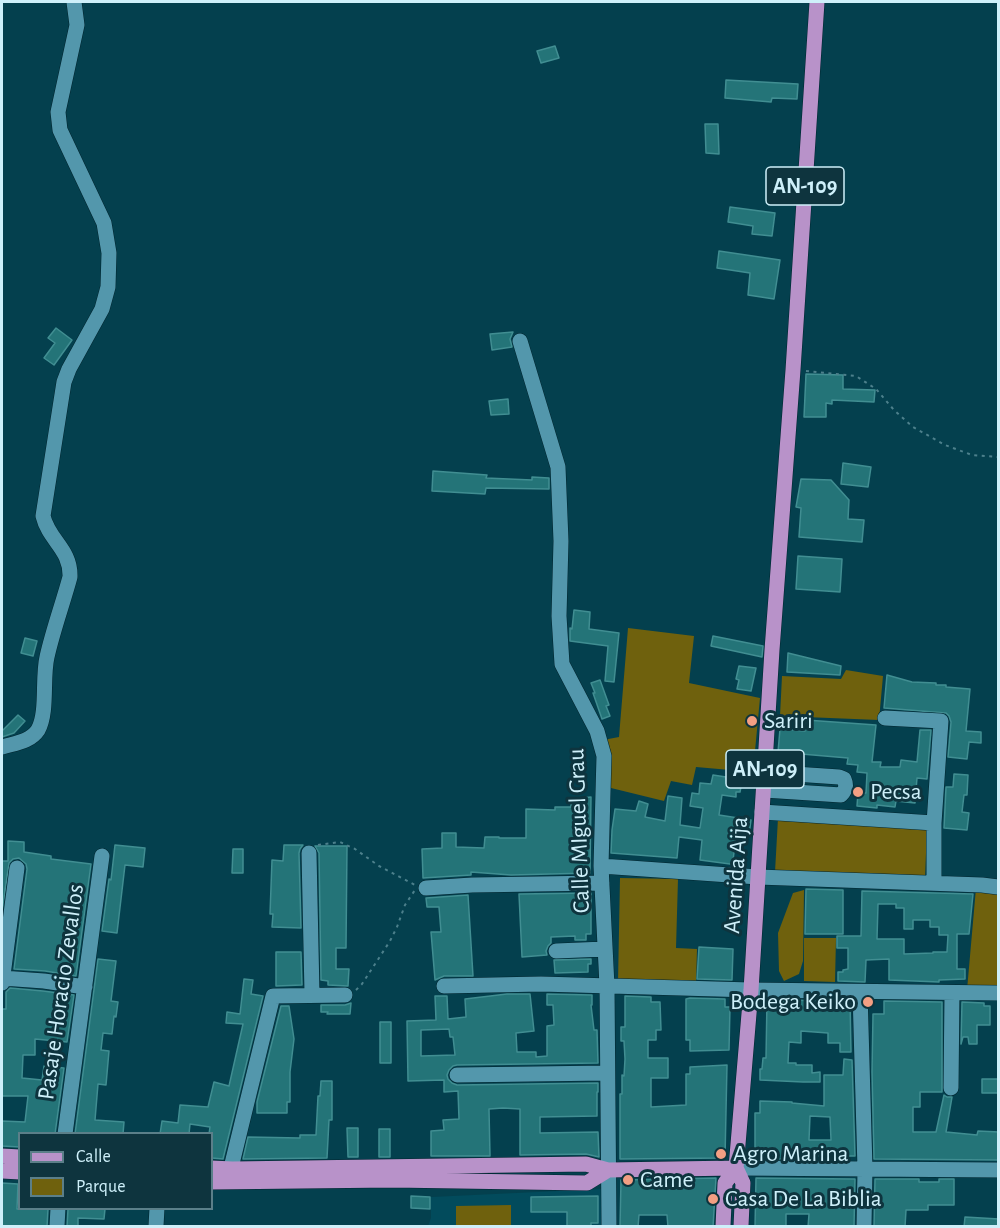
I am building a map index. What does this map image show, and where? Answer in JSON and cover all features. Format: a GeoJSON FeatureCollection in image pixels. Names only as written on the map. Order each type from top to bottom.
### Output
{"type":"FeatureCollection","features":[{"type":"Feature","properties":{"kind":"main road","name":"AN-109"},"geometry":{"type":"LineString","coordinates":[[793,370],[817,2]]}},
{"type":"Feature","properties":{"kind":"main road","name":"Avenida Aija"},"geometry":{"type":"LineString","coordinates":[[741,1227],[743,1183],[736,1168],[751,990],[772,650],[793,370]]}},
{"type":"Feature","properties":{"kind":"main road"},"geometry":{"type":"LineString","coordinates":[[2,1156],[18,1157]]}},
{"type":"Feature","properties":{"kind":"main road"},"geometry":{"type":"LineString","coordinates":[[223,1178],[586,1164],[608,1170],[736,1168]]}},
{"type":"Feature","properties":{"kind":"main road","name":"Avenida Aija"},"geometry":{"type":"LineString","coordinates":[[723,1227],[725,1183],[736,1168]]}},
{"type":"Feature","properties":{"kind":"main road"},"geometry":{"type":"LineString","coordinates":[[2,1171],[18,1172]]}},
{"type":"Feature","properties":{"kind":"street"},"geometry":{"type":"LineString","coordinates":[[2,747],[33,736],[39,728],[43,715],[47,658],[70,577],[71,566],[64,552],[45,527],[43,516],[64,382],[102,309],[108,287],[109,253],[104,223],[60,130],[58,112],[77,25],[74,2]]}},
{"type":"Feature","properties":{"kind":"street","name":"Calle MIguel Grau"},"geometry":{"type":"LineString","coordinates":[[520,341],[558,467],[561,541],[559,616],[562,664],[597,731],[604,756],[601,866],[607,986],[609,1227]]}},
{"type":"Feature","properties":{"kind":"street"},"geometry":{"type":"LineString","coordinates":[[885,718],[941,721],[934,823],[934,883]]}},
{"type":"Feature","properties":{"kind":"street"},"geometry":{"type":"LineString","coordinates":[[764,790],[841,795],[846,785],[844,779],[839,777],[765,772]]}},
{"type":"Feature","properties":{"kind":"street"},"geometry":{"type":"LineString","coordinates":[[762,812],[934,823]]}},
{"type":"Feature","properties":{"kind":"street"},"geometry":{"type":"LineString","coordinates":[[309,853],[312,994]]}},
{"type":"Feature","properties":{"kind":"street","name":"Pasaje Horacio Zevallos"},"geometry":{"type":"LineString","coordinates":[[65,1132],[102,856]]}},
{"type":"Feature","properties":{"kind":"street"},"geometry":{"type":"LineString","coordinates":[[601,866],[758,877],[999,887]]}},
{"type":"Feature","properties":{"kind":"street"},"geometry":{"type":"LineString","coordinates":[[2,983],[17,868]]}},
{"type":"Feature","properties":{"kind":"street"},"geometry":{"type":"LineString","coordinates":[[426,888],[602,883]]}},
{"type":"Feature","properties":{"kind":"street"},"geometry":{"type":"LineString","coordinates":[[556,951],[605,949]]}},
{"type":"Feature","properties":{"kind":"street"},"geometry":{"type":"LineString","coordinates":[[2,978],[85,987]]}},
{"type":"Feature","properties":{"kind":"street"},"geometry":{"type":"LineString","coordinates":[[444,986],[542,984],[751,990],[999,993]]}},
{"type":"Feature","properties":{"kind":"street"},"geometry":{"type":"LineString","coordinates":[[860,992],[865,1169],[864,1227]]}},
{"type":"Feature","properties":{"kind":"street"},"geometry":{"type":"LineString","coordinates":[[951,1088],[952,993]]}},
{"type":"Feature","properties":{"kind":"street"},"geometry":{"type":"LineString","coordinates":[[223,1178],[273,996],[345,994]]}},
{"type":"Feature","properties":{"kind":"street"},"geometry":{"type":"LineString","coordinates":[[457,1075],[607,1073]]}},
{"type":"Feature","properties":{"kind":"street"},"geometry":{"type":"LineString","coordinates":[[736,1168],[999,1170]]}},
{"type":"Feature","properties":{"kind":"street"},"geometry":{"type":"LineString","coordinates":[[57,1227],[58,1210]]}},
{"type":"Feature","properties":{"kind":"street"},"geometry":{"type":"LineString","coordinates":[[156,1227],[157,1210]]}},
{"type":"Feature","properties":{"kind":"path"},"geometry":{"type":"LineString","coordinates":[[793,370],[856,376],[876,389],[894,410],[913,426],[945,445],[972,454],[999,457]]}},
{"type":"Feature","properties":{"kind":"path"},"geometry":{"type":"LineString","coordinates":[[309,853],[311,846],[340,842],[406,881],[426,888]]}},
{"type":"Feature","properties":{"kind":"path"},"geometry":{"type":"LineString","coordinates":[[345,994],[354,991],[362,984],[374,967],[397,927],[413,891],[426,888]]}},
{"type":"Feature","properties":{"kind":"shaded area"},"geometry":{"type":"Polygon","coordinates":[[[602,1189],[602,1226],[428,1226],[431,1218],[431,1197],[602,1189]]]}},
{"type":"Feature","properties":{"kind":"green space"},"geometry":{"type":"Polygon","coordinates":[[[628,628],[694,636],[689,683],[760,698],[753,772],[696,767],[692,785],[671,781],[664,801],[611,788],[606,774],[603,740],[619,737],[628,628]]]}},
{"type":"Feature","properties":{"kind":"green space"},"geometry":{"type":"Polygon","coordinates":[[[846,670],[883,676],[879,720],[780,716],[782,676],[841,679],[846,670]]]}},
{"type":"Feature","properties":{"kind":"green space"},"geometry":{"type":"Polygon","coordinates":[[[778,818],[927,828],[925,878],[775,872],[778,818]]]}},
{"type":"Feature","properties":{"kind":"green space"},"geometry":{"type":"Polygon","coordinates":[[[620,878],[678,879],[676,948],[697,949],[696,983],[618,982],[620,878]]]}},
{"type":"Feature","properties":{"kind":"green space"},"geometry":{"type":"Polygon","coordinates":[[[976,888],[998,892],[998,990],[967,990],[976,888]]]}},
{"type":"Feature","properties":{"kind":"green space"},"geometry":{"type":"Polygon","coordinates":[[[804,890],[803,961],[799,974],[784,981],[779,971],[778,933],[793,893],[804,890]]]}},
{"type":"Feature","properties":{"kind":"green space"},"geometry":{"type":"Polygon","coordinates":[[[804,938],[836,938],[835,982],[804,981],[804,938]]]}},
{"type":"Feature","properties":{"kind":"green space"},"geometry":{"type":"Polygon","coordinates":[[[511,1205],[511,1226],[456,1226],[456,1206],[511,1205]]]}},
{"type":"Feature","properties":{"kind":"building"},"geometry":{"type":"Polygon","coordinates":[[[555,46],[559,58],[541,63],[537,51],[555,46]]]}},
{"type":"Feature","properties":{"kind":"building"},"geometry":{"type":"Polygon","coordinates":[[[726,80],[798,84],[797,99],[772,98],[771,102],[725,98],[726,80]]]}},
{"type":"Feature","properties":{"kind":"building"},"geometry":{"type":"Polygon","coordinates":[[[705,124],[718,124],[719,154],[706,153],[705,124]]]}},
{"type":"Feature","properties":{"kind":"building"},"geometry":{"type":"Polygon","coordinates":[[[730,207],[775,213],[772,236],[752,234],[753,226],[728,222],[730,207]]]}},
{"type":"Feature","properties":{"kind":"building"},"geometry":{"type":"Polygon","coordinates":[[[719,251],[780,260],[774,299],[748,295],[750,273],[717,268],[719,251]]]}},
{"type":"Feature","properties":{"kind":"building"},"geometry":{"type":"Polygon","coordinates":[[[56,328],[72,340],[54,365],[44,358],[55,343],[48,338],[56,328]]]}},
{"type":"Feature","properties":{"kind":"building"},"geometry":{"type":"Polygon","coordinates":[[[513,332],[510,339],[512,347],[492,350],[490,334],[513,332]]]}},
{"type":"Feature","properties":{"kind":"building"},"geometry":{"type":"Polygon","coordinates":[[[806,374],[843,375],[843,389],[875,390],[874,402],[832,400],[832,404],[826,403],[826,417],[804,417],[806,374]]]}},
{"type":"Feature","properties":{"kind":"building"},"geometry":{"type":"Polygon","coordinates":[[[508,399],[509,414],[491,415],[489,401],[508,399]]]}},
{"type":"Feature","properties":{"kind":"building"},"geometry":{"type":"Polygon","coordinates":[[[843,463],[871,467],[868,487],[841,484],[843,463]]]}},
{"type":"Feature","properties":{"kind":"building"},"geometry":{"type":"Polygon","coordinates":[[[433,471],[487,475],[486,478],[532,480],[532,477],[549,478],[549,489],[486,488],[485,494],[432,491],[433,471]]]}},
{"type":"Feature","properties":{"kind":"building"},"geometry":{"type":"Polygon","coordinates":[[[801,479],[831,480],[849,500],[848,519],[864,520],[862,542],[799,537],[801,508],[796,507],[801,479]]]}},
{"type":"Feature","properties":{"kind":"building"},"geometry":{"type":"Polygon","coordinates":[[[798,556],[842,559],[840,592],[796,589],[798,556]]]}},
{"type":"Feature","properties":{"kind":"building"},"geometry":{"type":"Polygon","coordinates":[[[574,610],[590,612],[589,629],[619,633],[614,682],[605,681],[608,646],[570,641],[574,610]]]}},
{"type":"Feature","properties":{"kind":"building"},"geometry":{"type":"Polygon","coordinates":[[[713,636],[763,646],[762,657],[711,646],[713,636]]]}},
{"type":"Feature","properties":{"kind":"building"},"geometry":{"type":"Polygon","coordinates":[[[25,638],[37,641],[33,656],[21,653],[25,638]]]}},
{"type":"Feature","properties":{"kind":"building"},"geometry":{"type":"Polygon","coordinates":[[[788,653],[841,666],[840,675],[787,672],[788,653]]]}},
{"type":"Feature","properties":{"kind":"building"},"geometry":{"type":"Polygon","coordinates":[[[739,666],[756,668],[751,691],[737,689],[739,680],[736,679],[739,666]]]}},
{"type":"Feature","properties":{"kind":"building"},"geometry":{"type":"Polygon","coordinates":[[[887,675],[912,682],[936,683],[936,685],[946,685],[946,687],[970,689],[966,731],[981,732],[981,743],[969,742],[967,759],[948,757],[951,722],[949,716],[946,713],[884,708],[887,675]]]}},
{"type":"Feature","properties":{"kind":"building"},"geometry":{"type":"Polygon","coordinates":[[[600,680],[609,705],[606,706],[610,716],[602,719],[591,683],[600,680]]]}},
{"type":"Feature","properties":{"kind":"building"},"geometry":{"type":"Polygon","coordinates":[[[18,715],[25,721],[14,733],[2,737],[2,731],[18,715]]]}},
{"type":"Feature","properties":{"kind":"building"},"geometry":{"type":"Polygon","coordinates":[[[806,720],[876,725],[872,762],[881,762],[880,767],[900,767],[901,760],[917,762],[920,730],[931,730],[927,779],[917,778],[915,803],[896,801],[895,807],[877,805],[877,808],[857,806],[858,793],[866,793],[867,773],[857,772],[858,765],[847,764],[848,758],[778,752],[780,729],[805,731],[806,720]]]}},
{"type":"Feature","properties":{"kind":"building"},"geometry":{"type":"Polygon","coordinates":[[[954,774],[968,775],[967,795],[964,795],[962,812],[969,813],[967,830],[944,828],[946,787],[953,787],[954,774]]]}},
{"type":"Feature","properties":{"kind":"building"},"geometry":{"type":"Polygon","coordinates":[[[713,775],[742,781],[740,792],[736,792],[736,797],[722,795],[719,815],[751,820],[749,835],[736,834],[733,861],[730,864],[700,860],[702,840],[679,837],[677,858],[611,853],[615,809],[636,811],[639,801],[648,804],[645,817],[665,821],[668,796],[682,798],[680,825],[700,828],[703,808],[690,806],[692,793],[699,794],[700,783],[711,784],[713,775]]]}},
{"type":"Feature","properties":{"kind":"building"},"geometry":{"type":"Polygon","coordinates":[[[591,797],[590,873],[511,875],[471,872],[471,875],[423,878],[422,849],[442,848],[442,833],[456,833],[456,847],[484,848],[485,837],[526,838],[526,809],[555,810],[555,807],[571,807],[571,799],[591,797]]]}},
{"type":"Feature","properties":{"kind":"building"},"geometry":{"type":"Polygon","coordinates":[[[8,841],[24,842],[24,852],[51,856],[51,859],[91,864],[76,976],[14,969],[27,869],[26,864],[19,858],[9,863],[2,911],[2,861],[8,861],[8,841]]]}},
{"type":"Feature","properties":{"kind":"building"},"geometry":{"type":"Polygon","coordinates":[[[115,845],[145,848],[143,867],[125,865],[117,933],[102,931],[115,845]]]}},
{"type":"Feature","properties":{"kind":"building"},"geometry":{"type":"Polygon","coordinates":[[[284,845],[303,845],[299,853],[301,928],[272,927],[273,914],[270,914],[272,860],[283,861],[284,845]]]}},
{"type":"Feature","properties":{"kind":"building"},"geometry":{"type":"Polygon","coordinates":[[[315,846],[347,846],[346,948],[336,948],[336,969],[349,969],[348,986],[328,985],[328,981],[321,980],[319,853],[315,846]]]}},
{"type":"Feature","properties":{"kind":"building"},"geometry":{"type":"Polygon","coordinates":[[[233,849],[243,849],[243,873],[232,873],[233,849]]]}},
{"type":"Feature","properties":{"kind":"building"},"geometry":{"type":"Polygon","coordinates":[[[806,889],[843,890],[843,934],[805,934],[806,889]]]}},
{"type":"Feature","properties":{"kind":"building"},"geometry":{"type":"Polygon","coordinates":[[[862,891],[973,894],[969,934],[957,934],[957,969],[965,969],[965,979],[939,980],[939,982],[889,980],[889,959],[866,960],[865,982],[838,981],[838,972],[848,969],[848,948],[837,948],[837,936],[861,936],[862,891]],[[878,904],[877,939],[904,939],[904,954],[947,952],[948,935],[939,935],[939,927],[930,927],[930,920],[913,920],[913,929],[904,929],[904,908],[896,908],[896,904],[878,904]]]}},
{"type":"Feature","properties":{"kind":"building"},"geometry":{"type":"Polygon","coordinates":[[[591,893],[591,934],[586,934],[586,940],[575,940],[575,936],[551,937],[551,943],[546,951],[547,955],[522,957],[519,894],[591,893]]]}},
{"type":"Feature","properties":{"kind":"building"},"geometry":{"type":"Polygon","coordinates":[[[468,895],[473,976],[444,976],[435,980],[431,932],[441,932],[439,907],[427,907],[426,898],[468,895]]]}},
{"type":"Feature","properties":{"kind":"building"},"geometry":{"type":"Polygon","coordinates":[[[699,947],[733,949],[732,980],[697,979],[699,947]]]}},
{"type":"Feature","properties":{"kind":"building"},"geometry":{"type":"Polygon","coordinates":[[[276,952],[301,952],[302,985],[276,986],[276,952]]]}},
{"type":"Feature","properties":{"kind":"building"},"geometry":{"type":"Polygon","coordinates":[[[98,959],[116,961],[111,1001],[118,1002],[112,1034],[103,1033],[101,1050],[109,1051],[106,1085],[98,1084],[95,1120],[124,1122],[123,1132],[75,1132],[98,959]]]}},
{"type":"Feature","properties":{"kind":"building"},"geometry":{"type":"Polygon","coordinates":[[[591,959],[588,972],[555,973],[554,960],[591,959]]]}},
{"type":"Feature","properties":{"kind":"building"},"geometry":{"type":"Polygon","coordinates":[[[244,979],[253,980],[251,994],[263,996],[223,1159],[213,1158],[213,1132],[209,1132],[210,1127],[190,1124],[189,1132],[160,1132],[162,1121],[178,1123],[180,1105],[208,1107],[214,1082],[229,1086],[243,1024],[226,1023],[227,1012],[240,1014],[244,979]]]}},
{"type":"Feature","properties":{"kind":"building"},"geometry":{"type":"Polygon","coordinates":[[[10,988],[74,995],[67,1042],[35,1039],[35,1055],[23,1055],[22,1078],[42,1080],[44,1066],[64,1068],[55,1132],[18,1132],[18,1147],[2,1146],[2,1121],[25,1122],[28,1096],[2,1096],[2,1009],[6,1009],[6,992],[10,988]]]}},
{"type":"Feature","properties":{"kind":"building"},"geometry":{"type":"Polygon","coordinates":[[[530,994],[534,1031],[516,1033],[517,1052],[536,1052],[536,1057],[547,1056],[547,1026],[554,1025],[553,1005],[547,1005],[547,994],[592,995],[594,1030],[597,1030],[598,1063],[457,1065],[449,1070],[447,1075],[452,1083],[457,1085],[598,1083],[597,1116],[540,1117],[540,1133],[598,1132],[599,1157],[586,1154],[520,1155],[520,1109],[503,1108],[489,1109],[490,1156],[431,1156],[431,1131],[444,1130],[443,1120],[459,1119],[458,1091],[444,1092],[444,1080],[408,1081],[407,1021],[436,1020],[435,996],[447,996],[448,1019],[466,1017],[465,999],[530,994]],[[449,1029],[421,1030],[421,1056],[455,1055],[453,1037],[450,1037],[449,1029]]]}},
{"type":"Feature","properties":{"kind":"building"},"geometry":{"type":"Polygon","coordinates":[[[625,996],[651,997],[651,1002],[660,1002],[661,1030],[656,1030],[656,1040],[648,1040],[648,1058],[668,1058],[668,1078],[651,1078],[651,1107],[686,1105],[686,1074],[690,1074],[690,1067],[727,1065],[725,1158],[620,1159],[620,1094],[622,1094],[625,1059],[621,1027],[625,1027],[625,996]]]}},
{"type":"Feature","properties":{"kind":"building"},"geometry":{"type":"Polygon","coordinates":[[[686,999],[725,999],[725,1007],[730,1007],[729,1050],[690,1051],[690,1040],[686,1040],[686,999]]]}},
{"type":"Feature","properties":{"kind":"building"},"geometry":{"type":"Polygon","coordinates":[[[767,1000],[850,1001],[851,1052],[840,1052],[840,1043],[828,1043],[828,1033],[801,1031],[801,1043],[789,1042],[788,1063],[812,1065],[812,1073],[820,1072],[820,1082],[760,1080],[763,1058],[766,1058],[767,1000]]]}},
{"type":"Feature","properties":{"kind":"building"},"geometry":{"type":"Polygon","coordinates":[[[884,1001],[942,1002],[942,1092],[920,1092],[920,1107],[913,1107],[913,1132],[936,1132],[944,1095],[952,1097],[946,1132],[977,1135],[978,1131],[999,1132],[999,1160],[874,1159],[873,1014],[884,1014],[884,1001]]]}},
{"type":"Feature","properties":{"kind":"building"},"geometry":{"type":"Polygon","coordinates":[[[962,1002],[984,1003],[984,1006],[990,1006],[990,1025],[977,1025],[977,1044],[969,1044],[968,1037],[963,1037],[961,1044],[962,1002]]]}},
{"type":"Feature","properties":{"kind":"building"},"geometry":{"type":"Polygon","coordinates":[[[351,1003],[350,1014],[321,1012],[321,1005],[351,1003]]]}},
{"type":"Feature","properties":{"kind":"building"},"geometry":{"type":"Polygon","coordinates":[[[281,1006],[289,1006],[294,1039],[290,1072],[290,1102],[287,1102],[287,1113],[257,1113],[257,1102],[281,1006]]]}},
{"type":"Feature","properties":{"kind":"building"},"geometry":{"type":"Polygon","coordinates":[[[380,1022],[391,1022],[391,1063],[380,1063],[380,1022]]]}},
{"type":"Feature","properties":{"kind":"building"},"geometry":{"type":"Polygon","coordinates":[[[844,1059],[852,1060],[855,1156],[755,1158],[755,1113],[760,1113],[760,1101],[824,1106],[824,1075],[843,1075],[844,1059]],[[810,1116],[809,1140],[831,1140],[830,1117],[810,1116]]]}},
{"type":"Feature","properties":{"kind":"building"},"geometry":{"type":"Polygon","coordinates":[[[982,1079],[999,1079],[999,1093],[982,1093],[982,1079]]]}},
{"type":"Feature","properties":{"kind":"building"},"geometry":{"type":"Polygon","coordinates":[[[321,1081],[332,1081],[332,1120],[329,1120],[327,1158],[243,1159],[248,1137],[300,1138],[300,1135],[316,1135],[321,1081]]]}},
{"type":"Feature","properties":{"kind":"building"},"geometry":{"type":"Polygon","coordinates":[[[347,1128],[358,1128],[358,1157],[348,1157],[347,1128]]]}},
{"type":"Feature","properties":{"kind":"building"},"geometry":{"type":"Polygon","coordinates":[[[379,1129],[390,1129],[390,1157],[379,1157],[379,1129]]]}},
{"type":"Feature","properties":{"kind":"building"},"geometry":{"type":"Polygon","coordinates":[[[716,1178],[713,1227],[668,1227],[667,1215],[639,1215],[638,1227],[620,1227],[621,1180],[716,1178]]]}},
{"type":"Feature","properties":{"kind":"building"},"geometry":{"type":"Polygon","coordinates":[[[756,1178],[855,1179],[854,1227],[808,1227],[809,1214],[786,1214],[786,1227],[755,1227],[756,1178]]]}},
{"type":"Feature","properties":{"kind":"building"},"geometry":{"type":"Polygon","coordinates":[[[875,1179],[919,1179],[919,1182],[939,1182],[939,1179],[954,1179],[954,1205],[928,1205],[928,1210],[906,1210],[905,1227],[874,1227],[875,1179]]]}},
{"type":"Feature","properties":{"kind":"building"},"geometry":{"type":"Polygon","coordinates":[[[2,1183],[18,1184],[18,1210],[48,1210],[47,1227],[2,1227],[2,1183]]]}},
{"type":"Feature","properties":{"kind":"building"},"geometry":{"type":"Polygon","coordinates":[[[411,1196],[430,1197],[430,1209],[411,1208],[411,1196]]]}},
{"type":"Feature","properties":{"kind":"building"},"geometry":{"type":"Polygon","coordinates":[[[598,1196],[598,1223],[591,1223],[591,1227],[567,1227],[567,1212],[531,1212],[531,1197],[598,1196]]]}},
{"type":"Feature","properties":{"kind":"building"},"geometry":{"type":"Polygon","coordinates":[[[68,1210],[105,1210],[104,1219],[78,1218],[78,1227],[67,1227],[68,1210]]]}},
{"type":"Feature","properties":{"kind":"building"},"geometry":{"type":"Polygon","coordinates":[[[965,1217],[999,1219],[999,1227],[964,1227],[965,1217]]]}},
{"type":"Feature","properties":{"kind":"place","name":"Sariri"},"geometry":{"type":"Point","coordinates":[752,721]}},
{"type":"Feature","properties":{"kind":"place","name":"Pecsa"},"geometry":{"type":"Point","coordinates":[858,792]}},
{"type":"Feature","properties":{"kind":"place","name":"Bodega Keiko"},"geometry":{"type":"Point","coordinates":[868,1002]}},
{"type":"Feature","properties":{"kind":"place","name":"Agro Marina"},"geometry":{"type":"Point","coordinates":[721,1154]}},
{"type":"Feature","properties":{"kind":"place","name":"Came"},"geometry":{"type":"Point","coordinates":[628,1180]}},
{"type":"Feature","properties":{"kind":"place","name":"Casa De La Biblia"},"geometry":{"type":"Point","coordinates":[713,1199]}}]}
